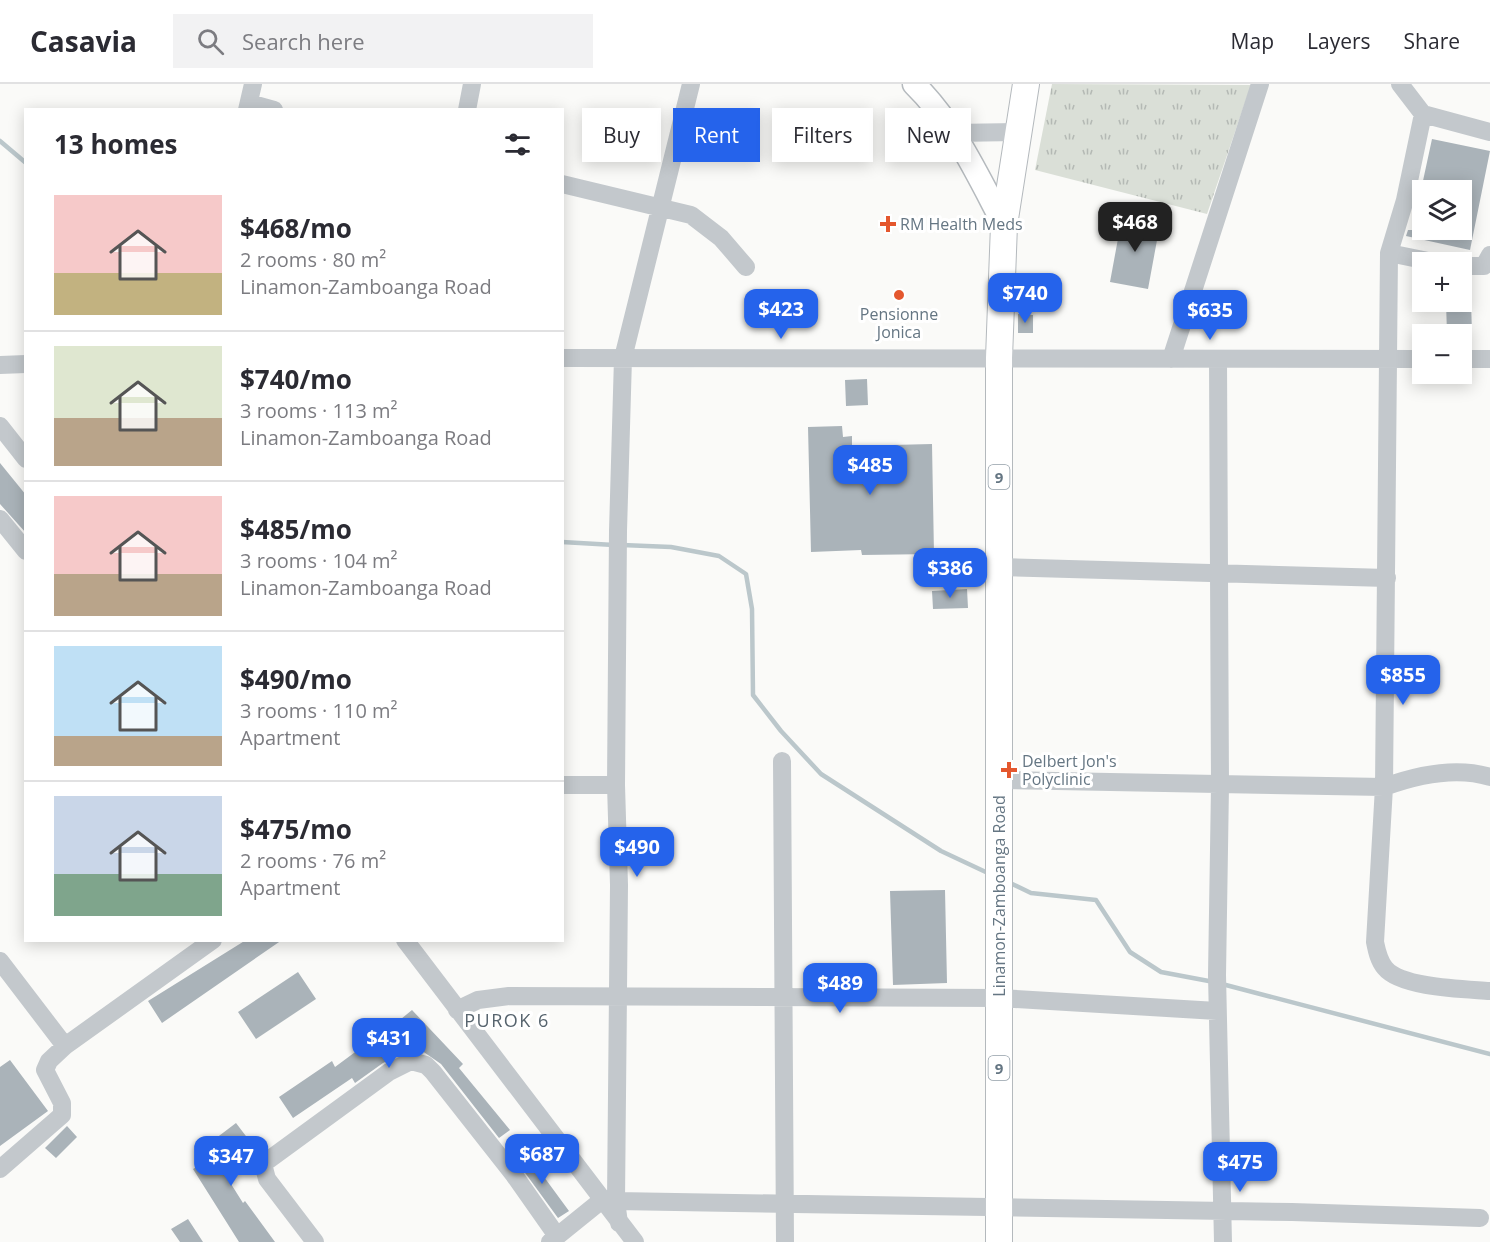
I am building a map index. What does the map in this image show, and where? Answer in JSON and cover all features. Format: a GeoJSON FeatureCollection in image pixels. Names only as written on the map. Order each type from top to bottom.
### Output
{"type":"FeatureCollection","features":[{"type":"Feature","properties":{"kind":"highway","name":"Linamon-Zamboanga Road"},"geometry":{"type":"LineString","coordinates":[[999,1242],[999,358],[1004,225],[1026,84]]}},
{"type":"Feature","properties":{"kind":"main road"},"geometry":{"type":"LineString","coordinates":[[914,84],[937,108]]}},
{"type":"Feature","properties":{"kind":"main road"},"geometry":{"type":"LineString","coordinates":[[969,162],[1004,225]]}},
{"type":"Feature","properties":{"kind":"street"},"geometry":{"type":"LineString","coordinates":[[248,106],[253,84]]}},
{"type":"Feature","properties":{"kind":"street"},"geometry":{"type":"LineString","coordinates":[[467,108],[472,84]]}},
{"type":"Feature","properties":{"kind":"street"},"geometry":{"type":"LineString","coordinates":[[609,1201],[619,885],[616,785],[618,531],[623,358],[691,84]]}},
{"type":"Feature","properties":{"kind":"street"},"geometry":{"type":"LineString","coordinates":[[1171,358],[1260,84]]}},
{"type":"Feature","properties":{"kind":"street"},"geometry":{"type":"LineString","coordinates":[[1400,84],[1423,114],[1490,132]]}},
{"type":"Feature","properties":{"kind":"street"},"geometry":{"type":"LineString","coordinates":[[1423,114],[1405,200],[1389,253],[1384,787],[1375,932],[1379,959],[1386,970],[1398,977],[1437,986],[1490,991]]}},
{"type":"Feature","properties":{"kind":"street"},"geometry":{"type":"LineString","coordinates":[[971,133],[1017,132]]}},
{"type":"Feature","properties":{"kind":"street"},"geometry":{"type":"LineString","coordinates":[[564,184],[659,208],[678,210],[701,220],[721,238],[746,267]]}},
{"type":"Feature","properties":{"kind":"street"},"geometry":{"type":"LineString","coordinates":[[1389,253],[1412,258]]}},
{"type":"Feature","properties":{"kind":"street"},"geometry":{"type":"LineString","coordinates":[[1472,266],[1484,266],[1490,255]]}},
{"type":"Feature","properties":{"kind":"street"},"geometry":{"type":"LineString","coordinates":[[564,357],[1412,359]]}},
{"type":"Feature","properties":{"kind":"street"},"geometry":{"type":"LineString","coordinates":[[1218,358],[1220,786],[1217,975],[1223,1242]]}},
{"type":"Feature","properties":{"kind":"street"},"geometry":{"type":"LineString","coordinates":[[1472,359],[1490,359]]}},
{"type":"Feature","properties":{"kind":"street"},"geometry":{"type":"LineString","coordinates":[[0,365],[24,364]]}},
{"type":"Feature","properties":{"kind":"street"},"geometry":{"type":"LineString","coordinates":[[0,426],[24,456]]}},
{"type":"Feature","properties":{"kind":"street"},"geometry":{"type":"LineString","coordinates":[[0,519],[24,549]]}},
{"type":"Feature","properties":{"kind":"street"},"geometry":{"type":"LineString","coordinates":[[999,567],[1387,578]]}},
{"type":"Feature","properties":{"kind":"street"},"geometry":{"type":"LineString","coordinates":[[782,761],[785,1242]]}},
{"type":"Feature","properties":{"kind":"street"},"geometry":{"type":"LineString","coordinates":[[1000,780],[1220,786],[1384,787],[1410,777],[1461,771],[1490,777]]}},
{"type":"Feature","properties":{"kind":"street"},"geometry":{"type":"LineString","coordinates":[[564,785],[616,785]]}},
{"type":"Feature","properties":{"kind":"street"},"geometry":{"type":"LineString","coordinates":[[0,1169],[62,1115],[62,1103],[45,1070],[49,1061],[65,1046],[210,942]]}},
{"type":"Feature","properties":{"kind":"street"},"geometry":{"type":"LineString","coordinates":[[406,942],[457,1010],[609,1201],[619,1223],[635,1242]]}},
{"type":"Feature","properties":{"kind":"street"},"geometry":{"type":"LineString","coordinates":[[0,961],[65,1046]]}},
{"type":"Feature","properties":{"kind":"street"},"geometry":{"type":"LineString","coordinates":[[457,1010],[490,997],[999,998],[1218,1006]]}},
{"type":"Feature","properties":{"kind":"street"},"geometry":{"type":"LineString","coordinates":[[315,1242],[267,1179],[263,1164],[389,1072],[411,1061],[426,1065],[433,1072],[514,1175],[553,1239],[609,1201],[786,1206],[1221,1211],[1479,1218]]}},
{"type":"Feature","properties":{"kind":"green space"},"geometry":{"type":"Polygon","coordinates":[[[1052,84],[1251,85],[1207,214],[1035,170],[1052,84]]]}},
{"type":"Feature","properties":{"kind":"building"},"geometry":{"type":"Polygon","coordinates":[[[1432,139],[1490,151],[1470,250],[1424,240],[1472,240],[1472,180],[1423,180],[1432,139]]]}},
{"type":"Feature","properties":{"kind":"building"},"geometry":{"type":"Polygon","coordinates":[[[1122,217],[1160,224],[1148,289],[1110,282],[1122,217]]]}},
{"type":"Feature","properties":{"kind":"building"},"geometry":{"type":"Polygon","coordinates":[[[1408,230],[1412,230],[1412,237],[1406,236],[1408,230]]]}},
{"type":"Feature","properties":{"kind":"building"},"geometry":{"type":"Polygon","coordinates":[[[1446,312],[1471,312],[1472,324],[1447,324],[1446,312]]]}},
{"type":"Feature","properties":{"kind":"building"},"geometry":{"type":"Polygon","coordinates":[[[1018,314],[1033,315],[1033,333],[1018,333],[1018,314]]]}},
{"type":"Feature","properties":{"kind":"building"},"geometry":{"type":"Polygon","coordinates":[[[867,379],[868,405],[846,406],[845,380],[867,379]]]}},
{"type":"Feature","properties":{"kind":"building"},"geometry":{"type":"Polygon","coordinates":[[[842,426],[843,437],[852,436],[852,446],[932,444],[934,554],[862,555],[861,550],[811,552],[808,427],[842,426]]]}},
{"type":"Feature","properties":{"kind":"building"},"geometry":{"type":"Polygon","coordinates":[[[0,463],[24,493],[24,531],[0,504],[0,463]]]}},
{"type":"Feature","properties":{"kind":"building"},"geometry":{"type":"Polygon","coordinates":[[[967,589],[968,608],[933,609],[932,591],[967,589]]]}},
{"type":"Feature","properties":{"kind":"building"},"geometry":{"type":"Polygon","coordinates":[[[945,890],[947,983],[893,985],[890,891],[945,890]]]}},
{"type":"Feature","properties":{"kind":"building"},"geometry":{"type":"Polygon","coordinates":[[[243,942],[279,942],[162,1023],[148,1001],[243,942]]]}},
{"type":"Feature","properties":{"kind":"building"},"geometry":{"type":"Polygon","coordinates":[[[298,972],[316,999],[256,1039],[238,1012],[298,972]]]}},
{"type":"Feature","properties":{"kind":"building"},"geometry":{"type":"Polygon","coordinates":[[[412,1010],[463,1064],[459,1068],[510,1130],[499,1138],[441,1064],[415,1046],[383,1063],[355,1083],[352,1078],[293,1118],[279,1097],[332,1061],[335,1067],[366,1044],[368,1046],[412,1010]]]}},
{"type":"Feature","properties":{"kind":"building"},"geometry":{"type":"Polygon","coordinates":[[[10,1060],[48,1111],[0,1146],[0,1067],[10,1060]]]}},
{"type":"Feature","properties":{"kind":"building"},"geometry":{"type":"Polygon","coordinates":[[[236,1123],[252,1144],[221,1168],[243,1203],[245,1201],[275,1242],[239,1242],[193,1169],[215,1156],[207,1145],[236,1123]]]}},
{"type":"Feature","properties":{"kind":"building"},"geometry":{"type":"Polygon","coordinates":[[[67,1126],[77,1137],[56,1158],[45,1148],[67,1126]]]}},
{"type":"Feature","properties":{"kind":"building"},"geometry":{"type":"Polygon","coordinates":[[[525,1151],[569,1211],[558,1218],[515,1159],[525,1151]]]}},
{"type":"Feature","properties":{"kind":"building"},"geometry":{"type":"Polygon","coordinates":[[[188,1219],[203,1242],[180,1242],[171,1229],[188,1219]]]}},
{"type":"Feature","properties":{"kind":"waterway"},"geometry":{"type":"LineString","coordinates":[[0,141],[24,161]]}},
{"type":"Feature","properties":{"kind":"waterway"},"geometry":{"type":"LineString","coordinates":[[564,542],[614,545]]}},
{"type":"Feature","properties":{"kind":"waterway"},"geometry":{"type":"LineString","coordinates":[[622,545],[671,547],[719,556],[746,574],[752,609],[753,695],[781,731],[821,774],[941,851],[990,874]]}},
{"type":"Feature","properties":{"kind":"waterway"},"geometry":{"type":"LineString","coordinates":[[1008,882],[1031,893],[1096,900],[1130,952],[1161,972],[1214,982]]}},
{"type":"Feature","properties":{"kind":"waterway"},"geometry":{"type":"LineString","coordinates":[[1222,984],[1490,1054]]}},
{"type":"Feature","properties":{"kind":"place","name":"RM Health Meds"},"geometry":{"type":"Point","coordinates":[888,224]}},
{"type":"Feature","properties":{"kind":"place","name":"Pensionne Jonica"},"geometry":{"type":"Point","coordinates":[899,295]}},
{"type":"Feature","properties":{"kind":"place","name":"Delbert Jon's Polyclinic"},"geometry":{"type":"Point","coordinates":[1009,770]}},
{"type":"Feature","properties":{"kind":"district","name":"PUROK 6"},"geometry":{"type":"Point","coordinates":[507,1020]}}]}
